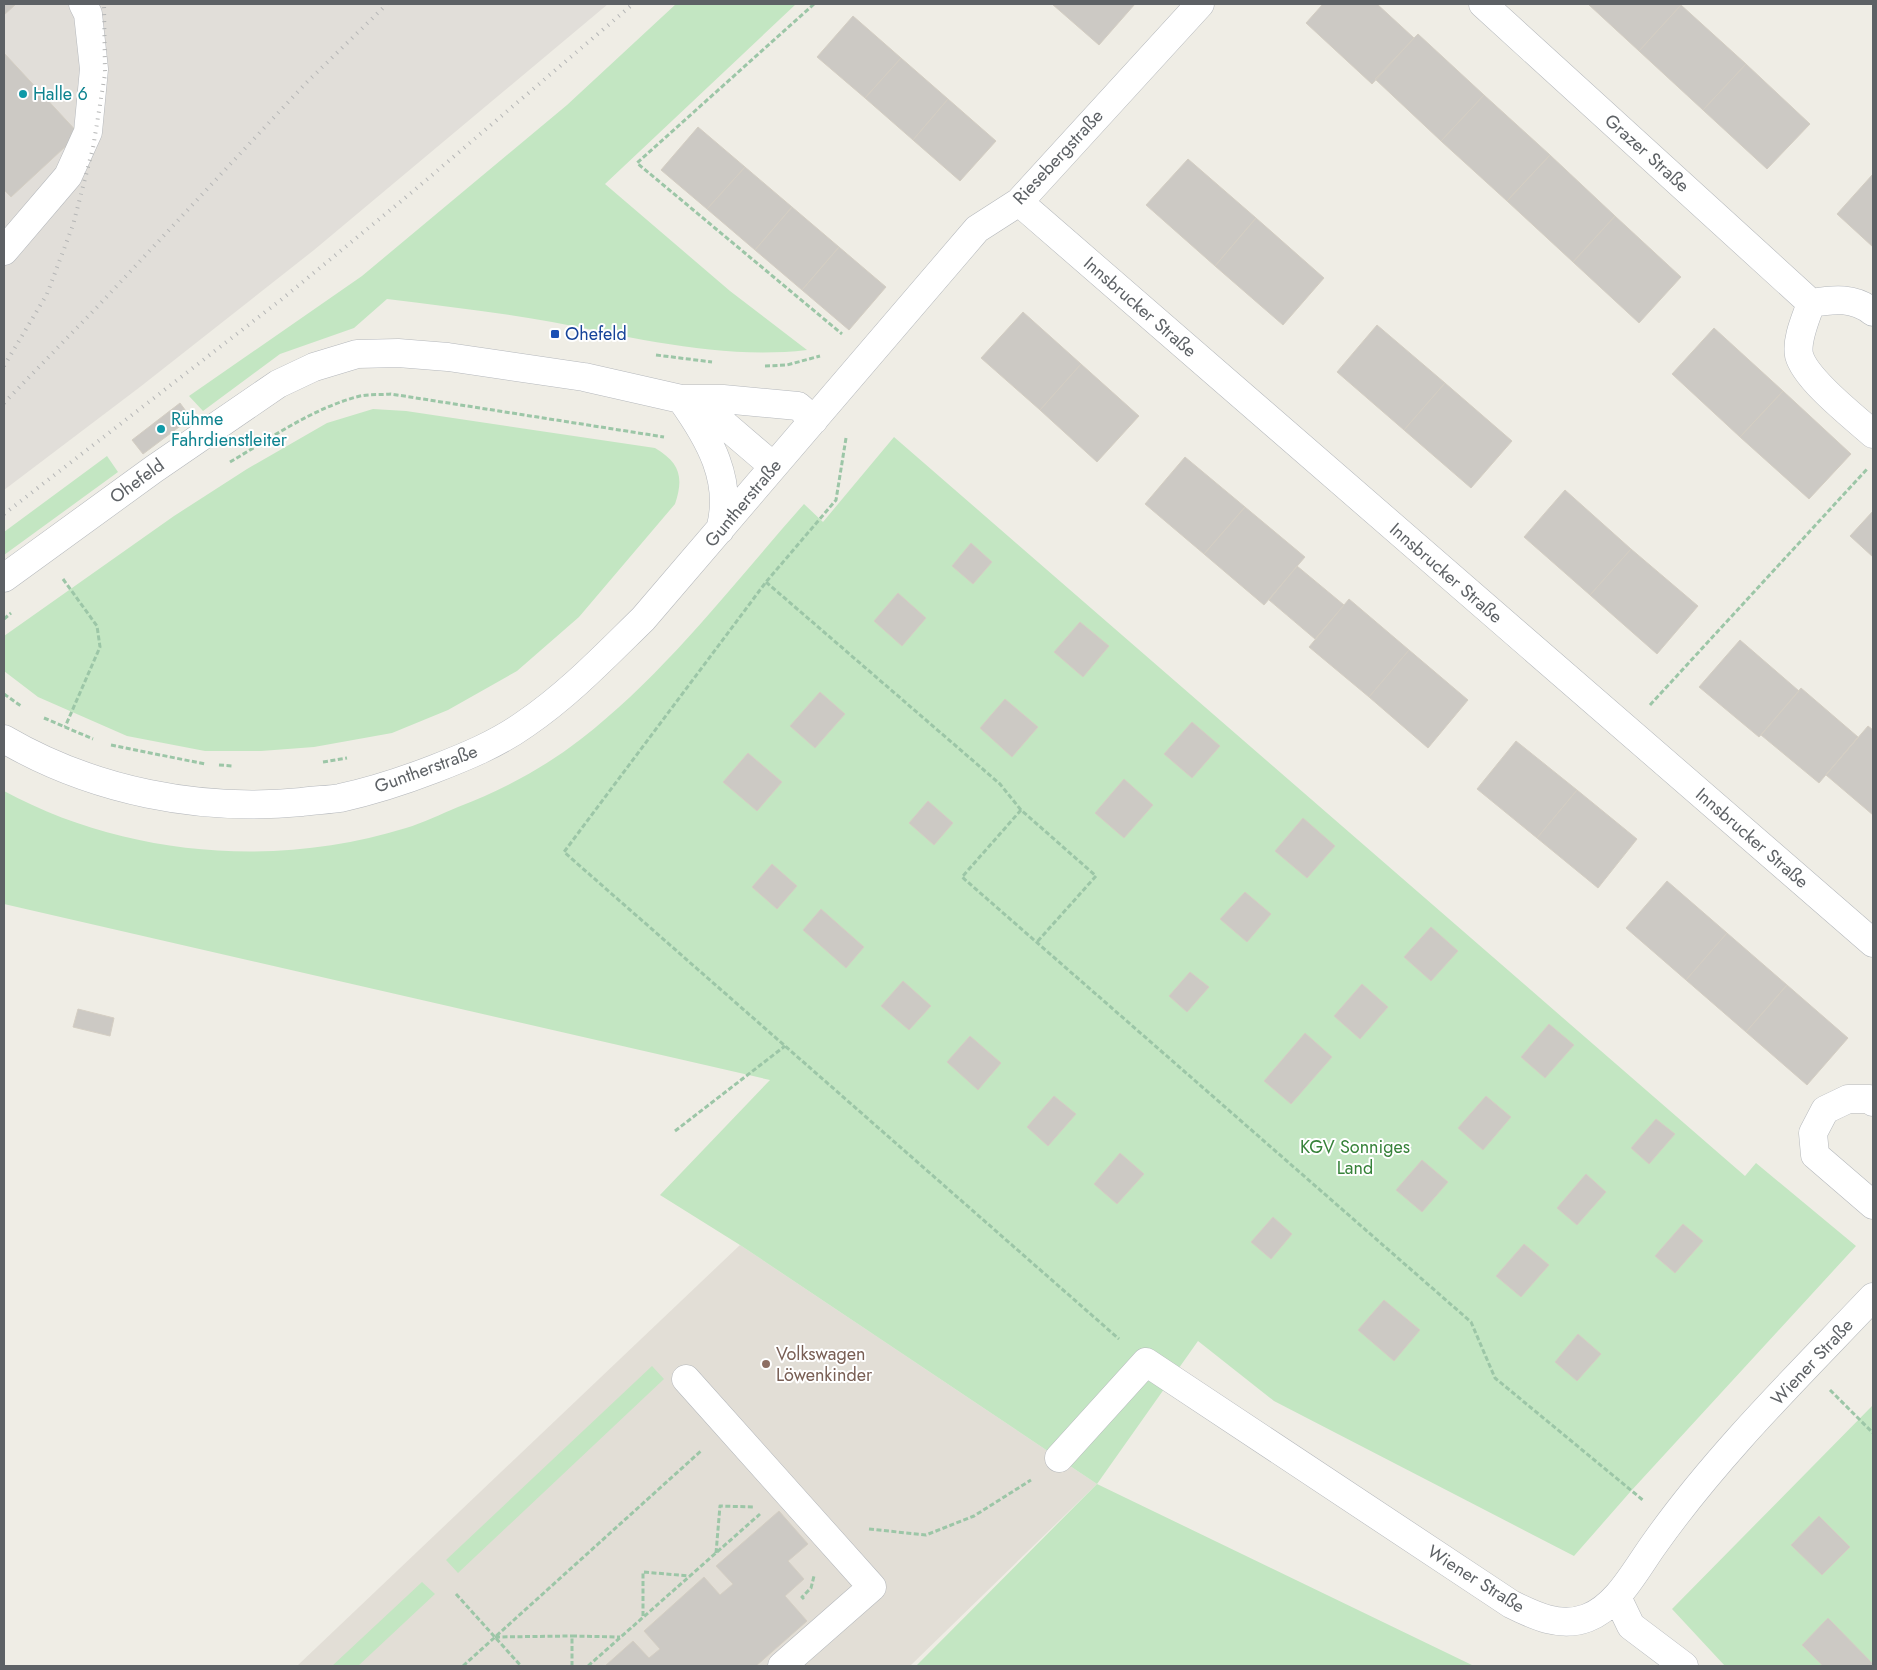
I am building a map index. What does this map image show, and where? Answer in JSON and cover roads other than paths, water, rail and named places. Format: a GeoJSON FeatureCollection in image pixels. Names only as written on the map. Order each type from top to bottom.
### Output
{"type":"FeatureCollection","features":[{"type":"Feature","properties":{"kind":"street"},"geometry":{"type":"LineString","coordinates":[[4,251],[68,176],[88,132],[94,69],[88,14],[83,4]]}},
{"type":"Feature","properties":{"kind":"street","name":"Riesebergstraße"},"geometry":{"type":"LineString","coordinates":[[814,420],[977,229],[1019,202],[1200,4]]}},
{"type":"Feature","properties":{"kind":"street","name":"Grazer Straße"},"geometry":{"type":"LineString","coordinates":[[1482,4],[1811,303]]}},
{"type":"Feature","properties":{"kind":"street","name":"Innsbrucker Straße"},"geometry":{"type":"LineString","coordinates":[[1019,202],[1873,943]]}},
{"type":"Feature","properties":{"kind":"street"},"geometry":{"type":"LineString","coordinates":[[1873,312],[1852,300],[1834,299],[1811,303],[1801,333],[1799,355],[1808,374],[1873,434]]}},
{"type":"Feature","properties":{"kind":"street","name":"Ohefeld"},"geometry":{"type":"LineString","coordinates":[[4,578],[154,469],[278,384],[314,367],[357,354],[448,357],[584,377],[681,399],[723,399],[798,406],[814,420]]}},
{"type":"Feature","properties":{"kind":"street"},"geometry":{"type":"LineString","coordinates":[[681,399],[709,442],[721,475],[724,503],[720,530]]}},
{"type":"Feature","properties":{"kind":"street","name":"Ohefeld"},"geometry":{"type":"LineString","coordinates":[[681,399],[718,419],[773,466]]}},
{"type":"Feature","properties":{"kind":"street","name":"Guntherstraße"},"geometry":{"type":"LineString","coordinates":[[4,739],[28,754],[111,786],[208,803],[272,804],[338,798],[400,782],[470,755],[524,725],[586,676],[643,619],[814,420]]}},
{"type":"Feature","properties":{"kind":"street"},"geometry":{"type":"LineString","coordinates":[[1873,1102],[1870,1099],[1848,1099],[1825,1110],[1813,1133],[1816,1155],[1873,1205]]}},
{"type":"Feature","properties":{"kind":"street","name":"Wiener Straße"},"geometry":{"type":"LineString","coordinates":[[1059,1458],[1146,1362],[1285,1456],[1518,1608],[1540,1618],[1564,1622],[1588,1618],[1617,1597],[1670,1522],[1737,1441],[1873,1297]]}},
{"type":"Feature","properties":{"kind":"street"},"geometry":{"type":"LineString","coordinates":[[686,1379],[728,1426],[777,1499],[872,1587],[782,1666]]}},
{"type":"Feature","properties":{"kind":"street"},"geometry":{"type":"LineString","coordinates":[[1617,1597],[1631,1626],[1669,1661]]}},
{"type":"Feature","properties":{"kind":"railway"},"geometry":{"type":"LineString","coordinates":[[4,366],[47,294],[73,225],[93,148],[105,74],[104,4]]}},
{"type":"Feature","properties":{"kind":"railway"},"geometry":{"type":"LineString","coordinates":[[4,403],[100,304],[306,83],[387,4]]}},
{"type":"Feature","properties":{"kind":"railway"},"geometry":{"type":"LineString","coordinates":[[4,514],[282,299],[411,193],[633,4]]}},
{"type":"Feature","properties":{"kind":"place","name":"Halle 6"},"geometry":{"type":"Point","coordinates":[23,94]}},
{"type":"Feature","properties":{"kind":"place","name":"Ohefeld"},"geometry":{"type":"Point","coordinates":[555,334]}},
{"type":"Feature","properties":{"kind":"place","name":"Rühme Fahrdienstleiter"},"geometry":{"type":"Point","coordinates":[161,429]}},
{"type":"Feature","properties":{"kind":"place","name":"Volkswagen Löwenkinder"},"geometry":{"type":"Point","coordinates":[766,1364]}},
{"type":"Feature","properties":{"kind":"park label","name":"KGV Sonniges Land"},"geometry":{"type":"Point","coordinates":[1355,1157]}}]}
